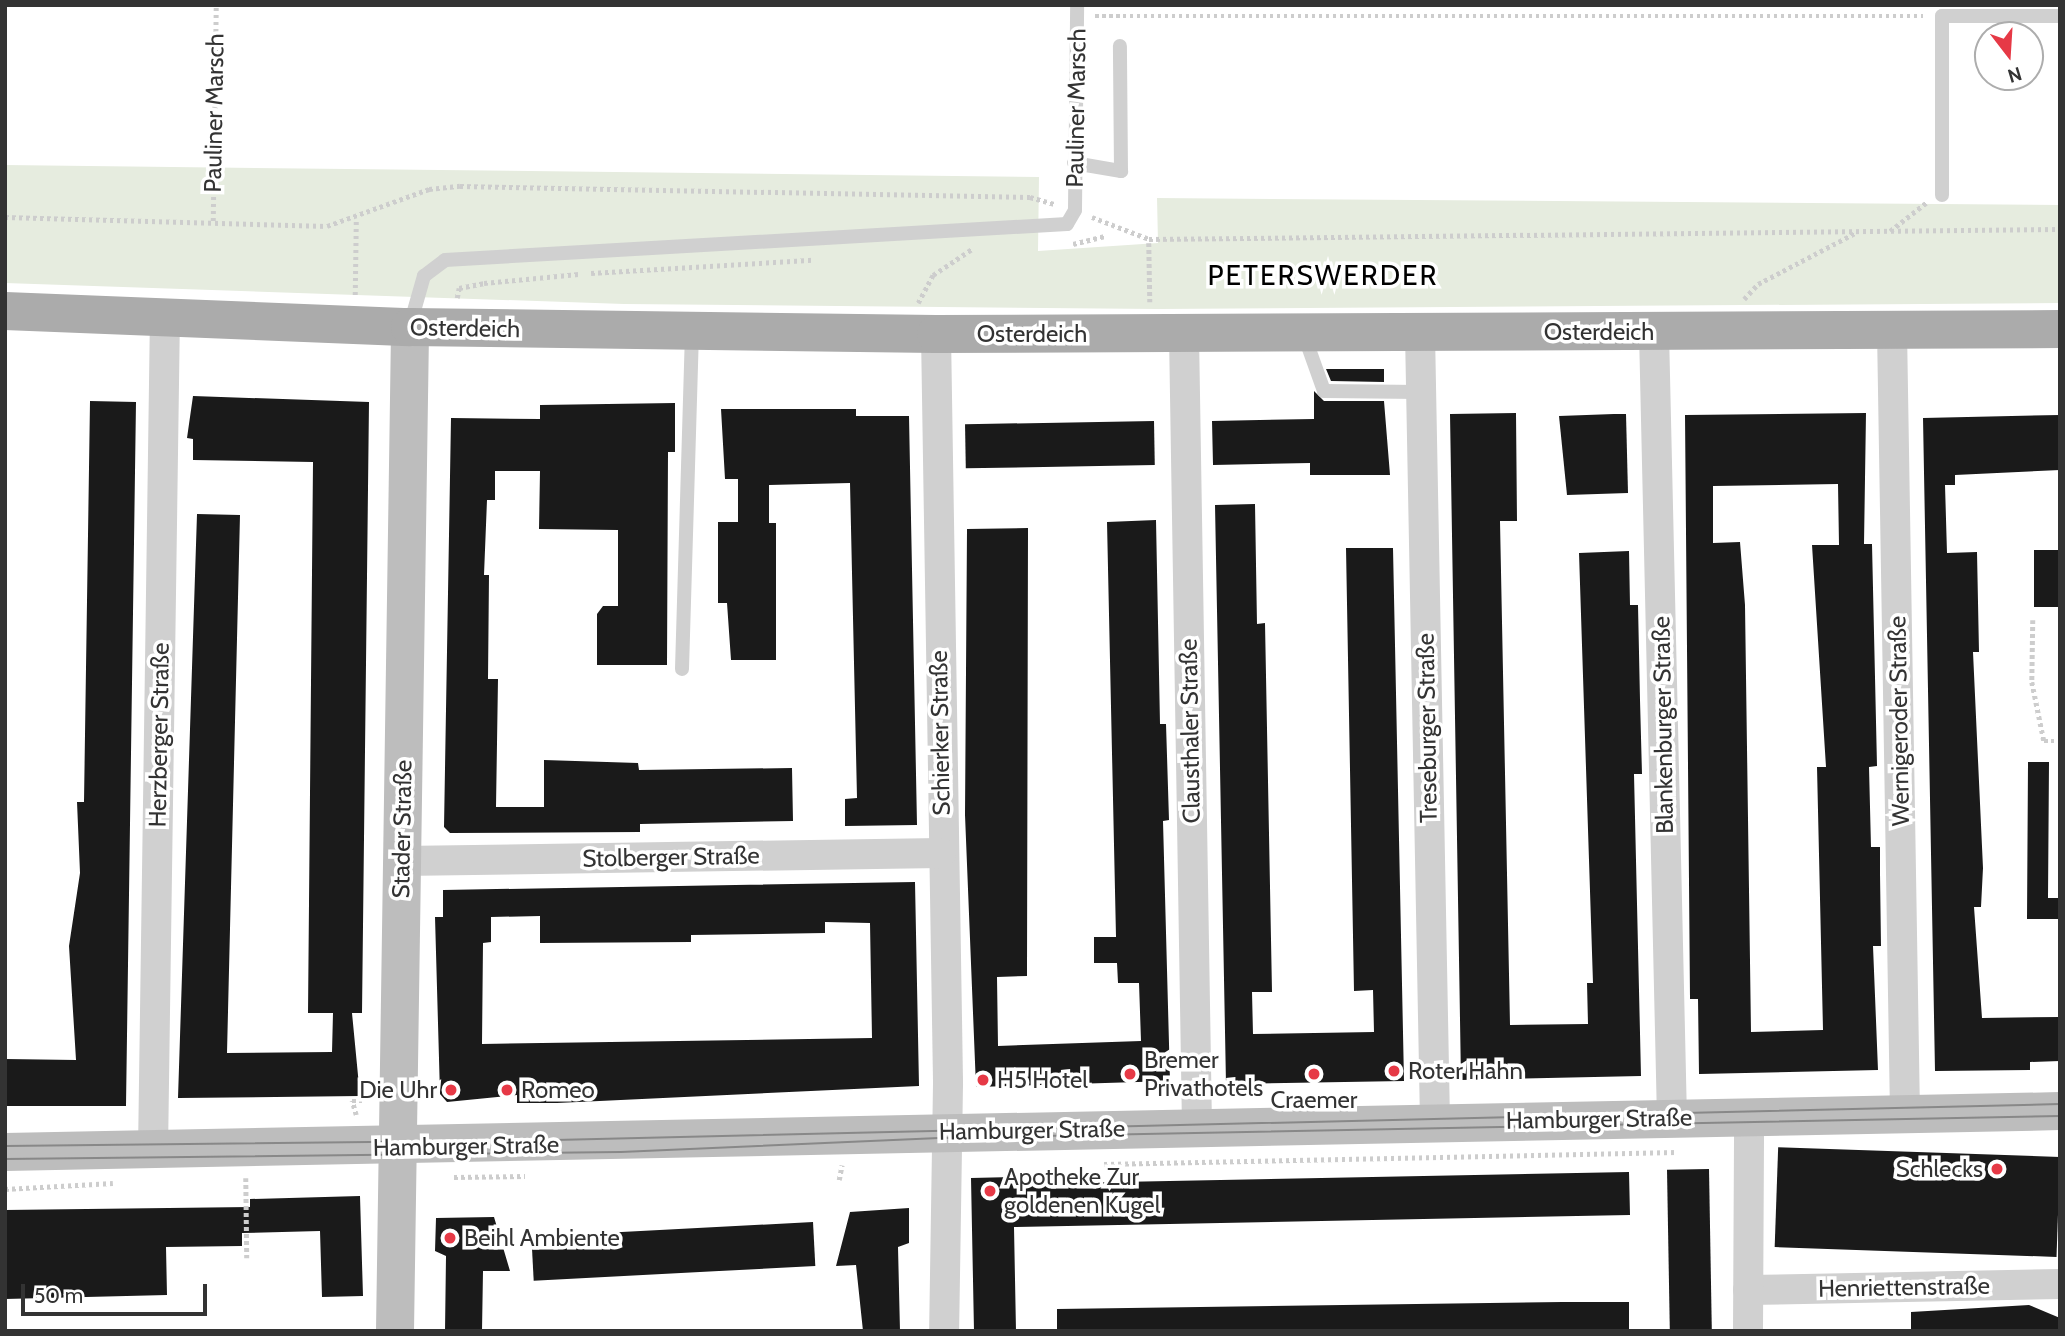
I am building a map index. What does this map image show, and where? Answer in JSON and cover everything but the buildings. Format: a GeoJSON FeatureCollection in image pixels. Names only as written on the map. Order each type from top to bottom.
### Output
{"type":"FeatureCollection","features":[{"type":"Feature","properties":{"kind":"main road","name":"Osterdeich"},"geometry":{"type":"LineString","coordinates":[[5,311],[410,327],[692,332],[1184,334],[2060,329]]}},
{"type":"Feature","properties":{"kind":"street","name":"Herzberger Straße"},"geometry":{"type":"LineString","coordinates":[[153,1152],[165,317]]}},
{"type":"Feature","properties":{"kind":"street","name":"Stader Straße"},"geometry":{"type":"LineString","coordinates":[[395,1331],[410,327]]}},
{"type":"Feature","properties":{"kind":"street","name":"Wernigeroder Straße"},"geometry":{"type":"LineString","coordinates":[[1892,330],[1905,1113]]}},
{"type":"Feature","properties":{"kind":"street","name":"Blankenburger Straße"},"geometry":{"type":"LineString","coordinates":[[1654,332],[1672,1118]]}},
{"type":"Feature","properties":{"kind":"street","name":"Treseburger Straße"},"geometry":{"type":"LineString","coordinates":[[1420,333],[1435,1122]]}},
{"type":"Feature","properties":{"kind":"street","name":"Schierker Straße"},"geometry":{"type":"LineString","coordinates":[[936,334],[945,1132],[944,1331]]}},
{"type":"Feature","properties":{"kind":"street","name":"Clausthaler Straße"},"geometry":{"type":"LineString","coordinates":[[1184,334],[1197,1127]]}},
{"type":"Feature","properties":{"kind":"street","name":"Stolberger Straße"},"geometry":{"type":"LineString","coordinates":[[401,861],[942,853]]}},
{"type":"Feature","properties":{"kind":"street","name":"Hamburger Straße"},"geometry":{"type":"LineString","coordinates":[[5,1152],[153,1152],[945,1132],[2060,1111]]}},
{"type":"Feature","properties":{"kind":"street"},"geometry":{"type":"LineString","coordinates":[[1748,1331],[1749,1116]]}},
{"type":"Feature","properties":{"kind":"street","name":"Henriettenstraße"},"geometry":{"type":"LineString","coordinates":[[1748,1290],[2060,1284]]}},
{"type":"Feature","properties":{"kind":"lane","name":"Pauliner Marsch"},"geometry":{"type":"LineString","coordinates":[[410,327],[424,276],[445,260],[1067,225],[1075,210],[1077,10]]}},
{"type":"Feature","properties":{"kind":"lane"},"geometry":{"type":"LineString","coordinates":[[1942,195],[1942,16],[2004,11],[2060,16]]}},
{"type":"Feature","properties":{"kind":"lane"},"geometry":{"type":"LineString","coordinates":[[1074,163],[1121,171],[1119,46]]}},
{"type":"Feature","properties":{"kind":"lane"},"geometry":{"type":"LineString","coordinates":[[682,669],[692,332]]}},
{"type":"Feature","properties":{"kind":"lane"},"geometry":{"type":"LineString","coordinates":[[1304,333],[1324,391],[1420,392]]}},
{"type":"Feature","properties":{"kind":"path","name":"Pauliner Marsch"},"geometry":{"type":"LineString","coordinates":[[213,221],[216,5]]}},
{"type":"Feature","properties":{"kind":"path"},"geometry":{"type":"LineString","coordinates":[[1077,10],[1942,16]]}},
{"type":"Feature","properties":{"kind":"path"},"geometry":{"type":"LineString","coordinates":[[1890,232],[1942,195]]}},
{"type":"Feature","properties":{"kind":"path"},"geometry":{"type":"LineString","coordinates":[[355,285],[356,220]]}},
{"type":"Feature","properties":{"kind":"path"},"geometry":{"type":"LineString","coordinates":[[1741,309],[1758,284],[1856,233]]}},
{"type":"Feature","properties":{"kind":"path"},"geometry":{"type":"LineString","coordinates":[[1066,244],[1107,236]]}},
{"type":"Feature","properties":{"kind":"path"},"geometry":{"type":"LineString","coordinates":[[1149,243],[1150,313]]}},
{"type":"Feature","properties":{"kind":"path"},"geometry":{"type":"LineString","coordinates":[[946,251],[982,249]]}},
{"type":"Feature","properties":{"kind":"path"},"geometry":{"type":"LineString","coordinates":[[455,305],[459,288],[484,283],[825,260]]}},
{"type":"Feature","properties":{"kind":"path"},"geometry":{"type":"LineString","coordinates":[[2033,620],[2032,682],[2044,741],[2060,741]]}},
{"type":"Feature","properties":{"kind":"path"},"geometry":{"type":"LineString","coordinates":[[357,1118],[352,1101],[362,1101],[360,1079]]}},
{"type":"Feature","properties":{"kind":"path"},"geometry":{"type":"LineString","coordinates":[[246,1150],[247,1258]]}},
{"type":"Feature","properties":{"kind":"path"},"geometry":{"type":"LineString","coordinates":[[839,1180],[842,1165]]}},
{"type":"Feature","properties":{"kind":"shaded area"},"geometry":{"type":"Polygon","coordinates":[[[5,165],[1039,177],[1038,251],[1158,243],[1157,198],[2060,205],[2060,303],[1158,309],[624,304],[5,283],[5,165]]]}},
{"type":"Feature","properties":{"kind":"tram line"},"geometry":{"type":"LineString","coordinates":[[5,1146],[555,1140],[2060,1104]]}},
{"type":"Feature","properties":{"kind":"tram line"},"geometry":{"type":"LineString","coordinates":[[5,1159],[621,1152],[945,1138],[2060,1116]]}},
{"type":"Feature","properties":{"kind":"place","name":"Roter Hahn"},"geometry":{"type":"Point","coordinates":[1394,1071]}},
{"type":"Feature","properties":{"kind":"place","name":"Bremer Privathotels"},"geometry":{"type":"Point","coordinates":[1130,1074]}},
{"type":"Feature","properties":{"kind":"place","name":"Craemer"},"geometry":{"type":"Point","coordinates":[1314,1074]}},
{"type":"Feature","properties":{"kind":"place","name":"H5 Hotel"},"geometry":{"type":"Point","coordinates":[983,1080]}},
{"type":"Feature","properties":{"kind":"place","name":"Die Uhr"},"geometry":{"type":"Point","coordinates":[451,1090]}},
{"type":"Feature","properties":{"kind":"place","name":"Romeo"},"geometry":{"type":"Point","coordinates":[507,1090]}},
{"type":"Feature","properties":{"kind":"place","name":"Schlecks"},"geometry":{"type":"Point","coordinates":[1997,1169]}},
{"type":"Feature","properties":{"kind":"place","name":"Apotheke Zur goldenen Kugel"},"geometry":{"type":"Point","coordinates":[990,1191]}},
{"type":"Feature","properties":{"kind":"place","name":"Beihl Ambiente"},"geometry":{"type":"Point","coordinates":[450,1238]}},
{"type":"Feature","properties":{"kind":"district","name":"PETERSWERDER"},"geometry":{"type":"Point","coordinates":[1323,275]}}]}
